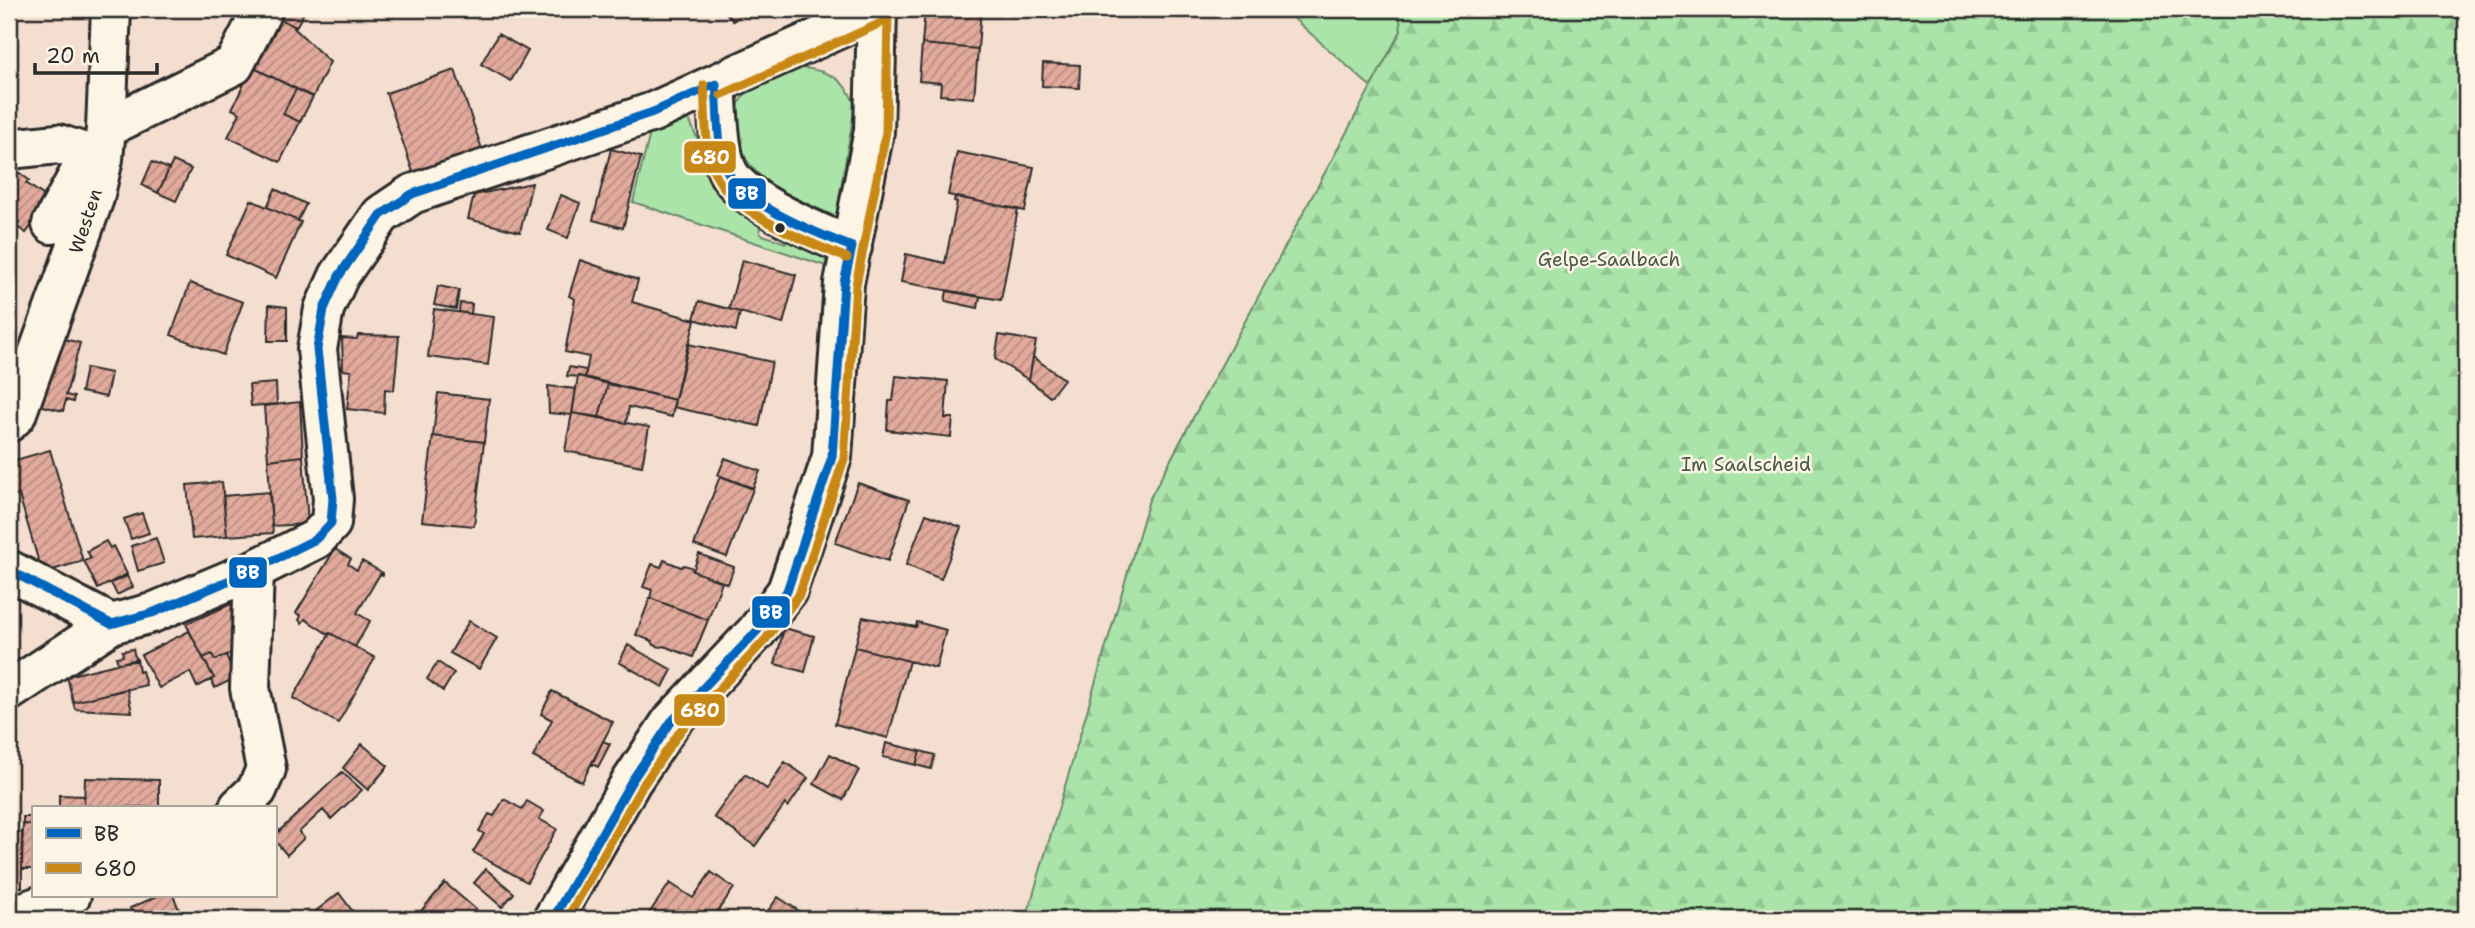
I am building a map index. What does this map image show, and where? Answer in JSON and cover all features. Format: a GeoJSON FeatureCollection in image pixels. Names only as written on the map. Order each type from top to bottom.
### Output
{"type":"FeatureCollection","features":[{"type":"Feature","properties":{"kind":"street","name":"Westen"},"geometry":{"type":"LineString","coordinates":[[9,422],[16,415],[94,198],[104,143],[111,9]]}},
{"type":"Feature","properties":{"kind":"street"},"geometry":{"type":"LineString","coordinates":[[52,224],[78,176],[104,143],[234,65],[263,9]]}},
{"type":"Feature","properties":{"kind":"street"},"geometry":{"type":"LineString","coordinates":[[9,691],[111,624],[152,613],[254,570],[316,539],[331,523],[333,499],[317,349],[324,309],[339,276],[381,215],[412,194],[653,112],[876,10],[874,131],[844,283],[832,457],[787,591],[757,631],[671,722],[631,782],[553,919]]}},
{"type":"Feature","properties":{"kind":"street"},"geometry":{"type":"LineString","coordinates":[[716,84],[719,138],[729,174],[751,195],[809,229],[852,247]]}},
{"type":"Feature","properties":{"kind":"street"},"geometry":{"type":"LineString","coordinates":[[9,149],[104,143]]}},
{"type":"Feature","properties":{"kind":"street"},"geometry":{"type":"LineString","coordinates":[[9,570],[111,624]]}},
{"type":"Feature","properties":{"kind":"street"},"geometry":{"type":"LineString","coordinates":[[240,806],[257,790],[266,769],[250,688],[254,570]]}},
{"type":"Feature","properties":{"kind":"street"},"geometry":{"type":"LineString","coordinates":[[9,917],[65,897]]}},
{"type":"Feature","properties":{"kind":"green space"},"geometry":{"type":"Polygon","coordinates":[[[1283,9],[1399,9],[1401,31],[1371,87],[1283,9]]]}},
{"type":"Feature","properties":{"kind":"green space","name":"Im Saalscheid"},"geometry":{"type":"Polygon","coordinates":[[[1399,9],[2466,9],[2466,919],[1026,919],[1149,500],[1401,31],[1399,9]]]}},
{"type":"Feature","properties":{"kind":"green space"},"geometry":{"type":"Polygon","coordinates":[[[789,67],[811,69],[830,75],[845,87],[855,106],[836,217],[775,187],[751,166],[742,152],[735,121],[741,100],[756,85],[789,67]]]}},
{"type":"Feature","properties":{"kind":"green space"},"geometry":{"type":"Polygon","coordinates":[[[688,117],[715,180],[759,214],[760,234],[786,243],[788,230],[825,252],[826,266],[633,202],[650,133],[688,117]]]}},
{"type":"Feature","properties":{"kind":"building"},"geometry":{"type":"Polygon","coordinates":[[[277,9],[306,9],[296,27],[273,16],[277,9]]]}},
{"type":"Feature","properties":{"kind":"building"},"geometry":{"type":"Polygon","coordinates":[[[723,9],[748,9],[733,21],[723,9]]]}},
{"type":"Feature","properties":{"kind":"building"},"geometry":{"type":"Polygon","coordinates":[[[925,9],[981,9],[978,49],[922,44],[925,9]]]}},
{"type":"Feature","properties":{"kind":"building"},"geometry":{"type":"Polygon","coordinates":[[[280,19],[296,27],[294,28],[330,62],[313,97],[252,67],[280,19]]]}},
{"type":"Feature","properties":{"kind":"building"},"geometry":{"type":"Polygon","coordinates":[[[498,34],[528,51],[511,81],[481,64],[498,34]]]}},
{"type":"Feature","properties":{"kind":"building"},"geometry":{"type":"Polygon","coordinates":[[[922,44],[978,49],[974,98],[940,95],[941,83],[919,81],[922,44]]]}},
{"type":"Feature","properties":{"kind":"building"},"geometry":{"type":"Polygon","coordinates":[[[1043,63],[1080,65],[1079,88],[1042,86],[1043,63]]]}},
{"type":"Feature","properties":{"kind":"building"},"geometry":{"type":"Polygon","coordinates":[[[252,67],[296,89],[283,114],[300,122],[280,162],[228,137],[240,113],[232,109],[252,67]]]}},
{"type":"Feature","properties":{"kind":"building"},"geometry":{"type":"Polygon","coordinates":[[[455,70],[482,149],[413,172],[386,93],[455,70]]]}},
{"type":"Feature","properties":{"kind":"building"},"geometry":{"type":"Polygon","coordinates":[[[296,89],[313,97],[300,122],[283,114],[296,89]]]}},
{"type":"Feature","properties":{"kind":"building"},"geometry":{"type":"Polygon","coordinates":[[[611,149],[641,157],[623,228],[593,220],[611,149]]]}},
{"type":"Feature","properties":{"kind":"building"},"geometry":{"type":"Polygon","coordinates":[[[957,152],[1034,167],[1025,211],[948,195],[957,152]]]}},
{"type":"Feature","properties":{"kind":"building"},"geometry":{"type":"Polygon","coordinates":[[[173,161],[191,169],[176,201],[158,193],[173,161]]]}},
{"type":"Feature","properties":{"kind":"building"},"geometry":{"type":"Polygon","coordinates":[[[152,162],[169,169],[158,193],[142,185],[152,162]]]}},
{"type":"Feature","properties":{"kind":"building"},"geometry":{"type":"Polygon","coordinates":[[[9,165],[29,180],[26,183],[50,200],[26,233],[16,226],[19,222],[9,214],[9,180],[12,176],[9,173],[9,165]]]}},
{"type":"Feature","properties":{"kind":"building"},"geometry":{"type":"Polygon","coordinates":[[[532,183],[520,232],[468,219],[474,195],[532,183]]]}},
{"type":"Feature","properties":{"kind":"building"},"geometry":{"type":"Polygon","coordinates":[[[275,189],[306,204],[298,221],[267,207],[275,189]]]}},
{"type":"Feature","properties":{"kind":"building"},"geometry":{"type":"Polygon","coordinates":[[[561,195],[580,203],[568,238],[548,230],[561,195]]]}},
{"type":"Feature","properties":{"kind":"building"},"geometry":{"type":"Polygon","coordinates":[[[955,197],[1018,209],[1001,300],[901,282],[906,254],[945,263],[957,202],[954,201],[955,197]]]}},
{"type":"Feature","properties":{"kind":"building"},"geometry":{"type":"Polygon","coordinates":[[[251,200],[301,222],[276,278],[226,255],[251,200]]]}},
{"type":"Feature","properties":{"kind":"building"},"geometry":{"type":"Polygon","coordinates":[[[9,214],[19,222],[9,236],[9,214]]]}},
{"type":"Feature","properties":{"kind":"building"},"geometry":{"type":"Polygon","coordinates":[[[580,260],[638,280],[632,302],[695,320],[675,400],[585,377],[589,357],[565,352],[575,299],[569,296],[580,260]]]}},
{"type":"Feature","properties":{"kind":"building"},"geometry":{"type":"Polygon","coordinates":[[[742,260],[796,275],[783,324],[729,309],[742,260]]]}},
{"type":"Feature","properties":{"kind":"building"},"geometry":{"type":"Polygon","coordinates":[[[9,279],[16,285],[9,295],[9,279]]]}},
{"type":"Feature","properties":{"kind":"building"},"geometry":{"type":"Polygon","coordinates":[[[190,283],[243,302],[223,355],[171,335],[190,283]]]}},
{"type":"Feature","properties":{"kind":"building"},"geometry":{"type":"Polygon","coordinates":[[[438,286],[459,290],[456,309],[434,305],[438,286]]]}},
{"type":"Feature","properties":{"kind":"building"},"geometry":{"type":"Polygon","coordinates":[[[947,291],[980,297],[978,308],[945,301],[947,291]]]}},
{"type":"Feature","properties":{"kind":"building"},"geometry":{"type":"Polygon","coordinates":[[[699,301],[740,312],[736,331],[694,319],[699,301]]]}},
{"type":"Feature","properties":{"kind":"building"},"geometry":{"type":"Polygon","coordinates":[[[460,303],[472,304],[471,314],[459,312],[460,303]]]}},
{"type":"Feature","properties":{"kind":"building"},"geometry":{"type":"Polygon","coordinates":[[[269,305],[287,307],[287,341],[268,341],[269,305]]]}},
{"type":"Feature","properties":{"kind":"building"},"geometry":{"type":"Polygon","coordinates":[[[434,309],[494,317],[488,365],[428,357],[434,309]]]}},
{"type":"Feature","properties":{"kind":"building"},"geometry":{"type":"Polygon","coordinates":[[[358,335],[399,336],[394,390],[385,389],[384,413],[347,409],[351,371],[343,370],[342,338],[357,339],[358,335]]]}},
{"type":"Feature","properties":{"kind":"building"},"geometry":{"type":"Polygon","coordinates":[[[999,335],[1036,341],[1029,380],[995,359],[999,335]]]}},
{"type":"Feature","properties":{"kind":"building"},"geometry":{"type":"Polygon","coordinates":[[[53,336],[80,343],[66,395],[74,397],[73,402],[66,400],[63,411],[35,404],[53,336]]]}},
{"type":"Feature","properties":{"kind":"building"},"geometry":{"type":"Polygon","coordinates":[[[688,344],[772,362],[759,426],[673,407],[688,344]]]}},
{"type":"Feature","properties":{"kind":"building"},"geometry":{"type":"Polygon","coordinates":[[[1033,357],[1064,379],[1050,397],[1029,380],[1033,357]]]}},
{"type":"Feature","properties":{"kind":"building"},"geometry":{"type":"Polygon","coordinates":[[[569,367],[586,370],[585,377],[567,376],[569,367]]]}},
{"type":"Feature","properties":{"kind":"building"},"geometry":{"type":"Polygon","coordinates":[[[86,368],[111,373],[106,397],[81,392],[86,368]]]}},
{"type":"Feature","properties":{"kind":"building"},"geometry":{"type":"Polygon","coordinates":[[[578,376],[608,384],[599,417],[572,413],[578,376]]]}},
{"type":"Feature","properties":{"kind":"building"},"geometry":{"type":"Polygon","coordinates":[[[896,376],[948,381],[945,418],[953,418],[951,437],[887,430],[889,401],[893,401],[896,376]]]}},
{"type":"Feature","properties":{"kind":"building"},"geometry":{"type":"Polygon","coordinates":[[[276,383],[277,404],[251,406],[249,385],[276,383]]]}},
{"type":"Feature","properties":{"kind":"building"},"geometry":{"type":"Polygon","coordinates":[[[608,384],[675,400],[672,417],[629,407],[626,423],[599,417],[608,384]]]}},
{"type":"Feature","properties":{"kind":"building"},"geometry":{"type":"Polygon","coordinates":[[[548,386],[576,389],[572,415],[549,413],[548,386]]]}},
{"type":"Feature","properties":{"kind":"building"},"geometry":{"type":"Polygon","coordinates":[[[438,393],[489,399],[484,442],[433,436],[438,393]]]}},
{"type":"Feature","properties":{"kind":"building"},"geometry":{"type":"Polygon","coordinates":[[[300,402],[303,456],[268,460],[264,406],[300,402]]]}},
{"type":"Feature","properties":{"kind":"building"},"geometry":{"type":"Polygon","coordinates":[[[572,413],[649,427],[642,466],[565,451],[572,413]]]}},
{"type":"Feature","properties":{"kind":"building"},"geometry":{"type":"Polygon","coordinates":[[[433,436],[484,442],[474,526],[422,521],[433,436]]]}},
{"type":"Feature","properties":{"kind":"building"},"geometry":{"type":"Polygon","coordinates":[[[50,450],[83,561],[42,573],[19,495],[9,497],[9,462],[50,450]]]}},
{"type":"Feature","properties":{"kind":"building"},"geometry":{"type":"Polygon","coordinates":[[[303,456],[308,524],[272,526],[268,460],[303,456]]]}},
{"type":"Feature","properties":{"kind":"building"},"geometry":{"type":"Polygon","coordinates":[[[725,458],[760,471],[753,488],[718,475],[725,458]]]}},
{"type":"Feature","properties":{"kind":"building"},"geometry":{"type":"Polygon","coordinates":[[[720,476],[753,489],[727,557],[694,545],[720,476]]]}},
{"type":"Feature","properties":{"kind":"building"},"geometry":{"type":"Polygon","coordinates":[[[222,482],[227,536],[192,539],[187,485],[222,482]]]}},
{"type":"Feature","properties":{"kind":"building"},"geometry":{"type":"Polygon","coordinates":[[[858,483],[909,500],[888,561],[835,543],[858,483]]]}},
{"type":"Feature","properties":{"kind":"building"},"geometry":{"type":"Polygon","coordinates":[[[269,492],[273,533],[227,536],[223,496],[269,492]]]}},
{"type":"Feature","properties":{"kind":"building"},"geometry":{"type":"Polygon","coordinates":[[[142,513],[149,533],[131,539],[124,519],[142,513]]]}},
{"type":"Feature","properties":{"kind":"building"},"geometry":{"type":"Polygon","coordinates":[[[926,514],[961,527],[941,579],[906,565],[926,514]]]}},
{"type":"Feature","properties":{"kind":"building"},"geometry":{"type":"Polygon","coordinates":[[[156,538],[164,563],[138,571],[131,546],[156,538]]]}},
{"type":"Feature","properties":{"kind":"building"},"geometry":{"type":"Polygon","coordinates":[[[106,541],[110,548],[113,546],[127,574],[98,589],[84,561],[91,558],[87,551],[106,541]]]}},
{"type":"Feature","properties":{"kind":"building"},"geometry":{"type":"Polygon","coordinates":[[[335,549],[351,559],[348,564],[357,570],[362,561],[383,573],[357,613],[370,621],[355,647],[305,619],[302,623],[299,620],[301,616],[296,613],[335,549]]]}},
{"type":"Feature","properties":{"kind":"building"},"geometry":{"type":"Polygon","coordinates":[[[699,554],[734,567],[728,584],[693,571],[699,554]]]}},
{"type":"Feature","properties":{"kind":"building"},"geometry":{"type":"Polygon","coordinates":[[[664,560],[681,567],[691,567],[693,571],[722,582],[708,620],[650,598],[652,590],[643,587],[652,564],[661,567],[664,560]]]}},
{"type":"Feature","properties":{"kind":"building"},"geometry":{"type":"Polygon","coordinates":[[[127,576],[133,587],[117,595],[111,583],[127,576]]]}},
{"type":"Feature","properties":{"kind":"building"},"geometry":{"type":"Polygon","coordinates":[[[650,598],[708,620],[693,657],[654,645],[652,641],[636,635],[650,598]]]}},
{"type":"Feature","properties":{"kind":"building"},"geometry":{"type":"Polygon","coordinates":[[[240,600],[243,626],[232,631],[241,649],[215,660],[212,654],[203,658],[186,624],[240,600]]]}},
{"type":"Feature","properties":{"kind":"building"},"geometry":{"type":"Polygon","coordinates":[[[863,617],[916,627],[917,622],[946,630],[936,668],[855,647],[863,617]]]}},
{"type":"Feature","properties":{"kind":"building"},"geometry":{"type":"Polygon","coordinates":[[[469,621],[497,638],[479,669],[450,653],[469,621]]]}},
{"type":"Feature","properties":{"kind":"building"},"geometry":{"type":"Polygon","coordinates":[[[784,628],[814,636],[805,672],[775,664],[784,628]]]}},
{"type":"Feature","properties":{"kind":"building"},"geometry":{"type":"Polygon","coordinates":[[[189,631],[214,678],[197,687],[190,672],[159,688],[141,655],[189,631]]]}},
{"type":"Feature","properties":{"kind":"building"},"geometry":{"type":"Polygon","coordinates":[[[330,633],[375,658],[338,723],[293,698],[330,633]]]}},
{"type":"Feature","properties":{"kind":"building"},"geometry":{"type":"Polygon","coordinates":[[[628,645],[672,670],[663,687],[619,662],[628,645]]]}},
{"type":"Feature","properties":{"kind":"building"},"geometry":{"type":"Polygon","coordinates":[[[855,647],[909,661],[888,738],[835,724],[855,647]]]}},
{"type":"Feature","properties":{"kind":"building"},"geometry":{"type":"Polygon","coordinates":[[[133,649],[136,661],[118,663],[116,657],[123,656],[122,651],[133,649]]]}},
{"type":"Feature","properties":{"kind":"building"},"geometry":{"type":"Polygon","coordinates":[[[212,654],[215,660],[226,655],[235,678],[215,688],[211,680],[214,678],[203,658],[212,654]]]}},
{"type":"Feature","properties":{"kind":"building"},"geometry":{"type":"Polygon","coordinates":[[[137,659],[139,672],[142,671],[146,685],[73,702],[67,676],[137,659]]]}},
{"type":"Feature","properties":{"kind":"building"},"geometry":{"type":"Polygon","coordinates":[[[438,662],[454,673],[443,691],[427,679],[438,662]]]}},
{"type":"Feature","properties":{"kind":"building"},"geometry":{"type":"Polygon","coordinates":[[[127,689],[132,712],[75,709],[73,702],[127,689]]]}},
{"type":"Feature","properties":{"kind":"building"},"geometry":{"type":"Polygon","coordinates":[[[552,691],[613,722],[582,782],[533,757],[552,720],[541,714],[552,691]]]}},
{"type":"Feature","properties":{"kind":"building"},"geometry":{"type":"Polygon","coordinates":[[[603,741],[610,744],[598,767],[592,764],[603,741]]]}},
{"type":"Feature","properties":{"kind":"building"},"geometry":{"type":"Polygon","coordinates":[[[886,743],[920,751],[916,765],[883,757],[886,743]]]}},
{"type":"Feature","properties":{"kind":"building"},"geometry":{"type":"Polygon","coordinates":[[[362,744],[388,766],[368,790],[343,768],[362,744]]]}},
{"type":"Feature","properties":{"kind":"building"},"geometry":{"type":"Polygon","coordinates":[[[920,751],[935,755],[931,769],[916,765],[920,751]]]}},
{"type":"Feature","properties":{"kind":"building"},"geometry":{"type":"Polygon","coordinates":[[[830,754],[859,770],[843,800],[814,784],[830,754]]]}},
{"type":"Feature","properties":{"kind":"building"},"geometry":{"type":"Polygon","coordinates":[[[785,762],[808,778],[788,807],[785,804],[755,846],[714,817],[745,774],[767,789],[785,762]]]}},
{"type":"Feature","properties":{"kind":"building"},"geometry":{"type":"Polygon","coordinates":[[[342,772],[362,790],[331,819],[323,810],[299,832],[304,838],[287,855],[276,842],[276,834],[342,772]]]}},
{"type":"Feature","properties":{"kind":"building"},"geometry":{"type":"Polygon","coordinates":[[[85,778],[159,780],[159,806],[84,806],[85,778]]]}},
{"type":"Feature","properties":{"kind":"building"},"geometry":{"type":"Polygon","coordinates":[[[59,795],[84,796],[84,806],[59,806],[59,795]]]}},
{"type":"Feature","properties":{"kind":"building"},"geometry":{"type":"Polygon","coordinates":[[[504,799],[522,809],[527,801],[544,811],[539,819],[557,829],[527,882],[473,852],[484,834],[479,831],[489,814],[494,816],[504,799]]]}},
{"type":"Feature","properties":{"kind":"building"},"geometry":{"type":"Polygon","coordinates":[[[23,817],[32,817],[32,825],[23,824],[23,817]]]}},
{"type":"Feature","properties":{"kind":"building"},"geometry":{"type":"Polygon","coordinates":[[[23,824],[32,825],[32,869],[22,869],[23,824]]]}},
{"type":"Feature","properties":{"kind":"building"},"geometry":{"type":"Polygon","coordinates":[[[9,832],[22,832],[22,887],[9,887],[9,832]]]}},
{"type":"Feature","properties":{"kind":"building"},"geometry":{"type":"Polygon","coordinates":[[[486,869],[514,893],[502,907],[474,883],[486,869]]]}},
{"type":"Feature","properties":{"kind":"building"},"geometry":{"type":"Polygon","coordinates":[[[711,872],[734,888],[714,916],[711,914],[707,919],[645,919],[670,883],[693,898],[711,872]]]}},
{"type":"Feature","properties":{"kind":"building"},"geometry":{"type":"Polygon","coordinates":[[[445,883],[487,919],[414,919],[445,883]]]}},
{"type":"Feature","properties":{"kind":"building"},"geometry":{"type":"Polygon","coordinates":[[[339,893],[354,913],[346,919],[322,919],[316,911],[339,893]]]}},
{"type":"Feature","properties":{"kind":"building"},"geometry":{"type":"Polygon","coordinates":[[[155,897],[174,897],[183,919],[135,919],[130,908],[155,897]]]}},
{"type":"Feature","properties":{"kind":"building"},"geometry":{"type":"Polygon","coordinates":[[[778,897],[811,919],[762,919],[778,897]]]}},
{"type":"Feature","properties":{"kind":"transit line","name":"680"},"geometry":{"type":"LineString","coordinates":[[567,919],[641,788],[681,730],[766,639],[799,595],[844,459],[856,285],[886,132],[888,12]]}},
{"type":"Feature","properties":{"kind":"transit line","name":"680"},"geometry":{"type":"LineString","coordinates":[[721,95],[881,23]]}},
{"type":"Feature","properties":{"kind":"transit line","name":"BB"},"geometry":{"type":"LineString","coordinates":[[716,84],[720,146],[725,166],[733,180],[746,193],[781,216],[852,247]]}},
{"type":"Feature","properties":{"kind":"transit line","name":"BB"},"geometry":{"type":"LineString","coordinates":[[9,570],[111,624],[152,613],[254,570],[316,539],[331,523],[333,499],[317,349],[324,309],[339,276],[381,215],[412,194],[653,112],[716,84]]}},
{"type":"Feature","properties":{"kind":"transit line","name":"680"},"geometry":{"type":"LineString","coordinates":[[704,85],[708,150],[714,171],[723,186],[753,213],[792,235],[847,258]]}},
{"type":"Feature","properties":{"kind":"transit line","name":"BB"},"geometry":{"type":"LineString","coordinates":[[553,919],[631,782],[671,722],[757,631],[787,591],[832,457],[844,283],[852,247]]}},
{"type":"Feature","properties":{"kind":"park label","name":"Gelpe-Saalbach"},"geometry":{"type":"Point","coordinates":[1609,259]}}]}
